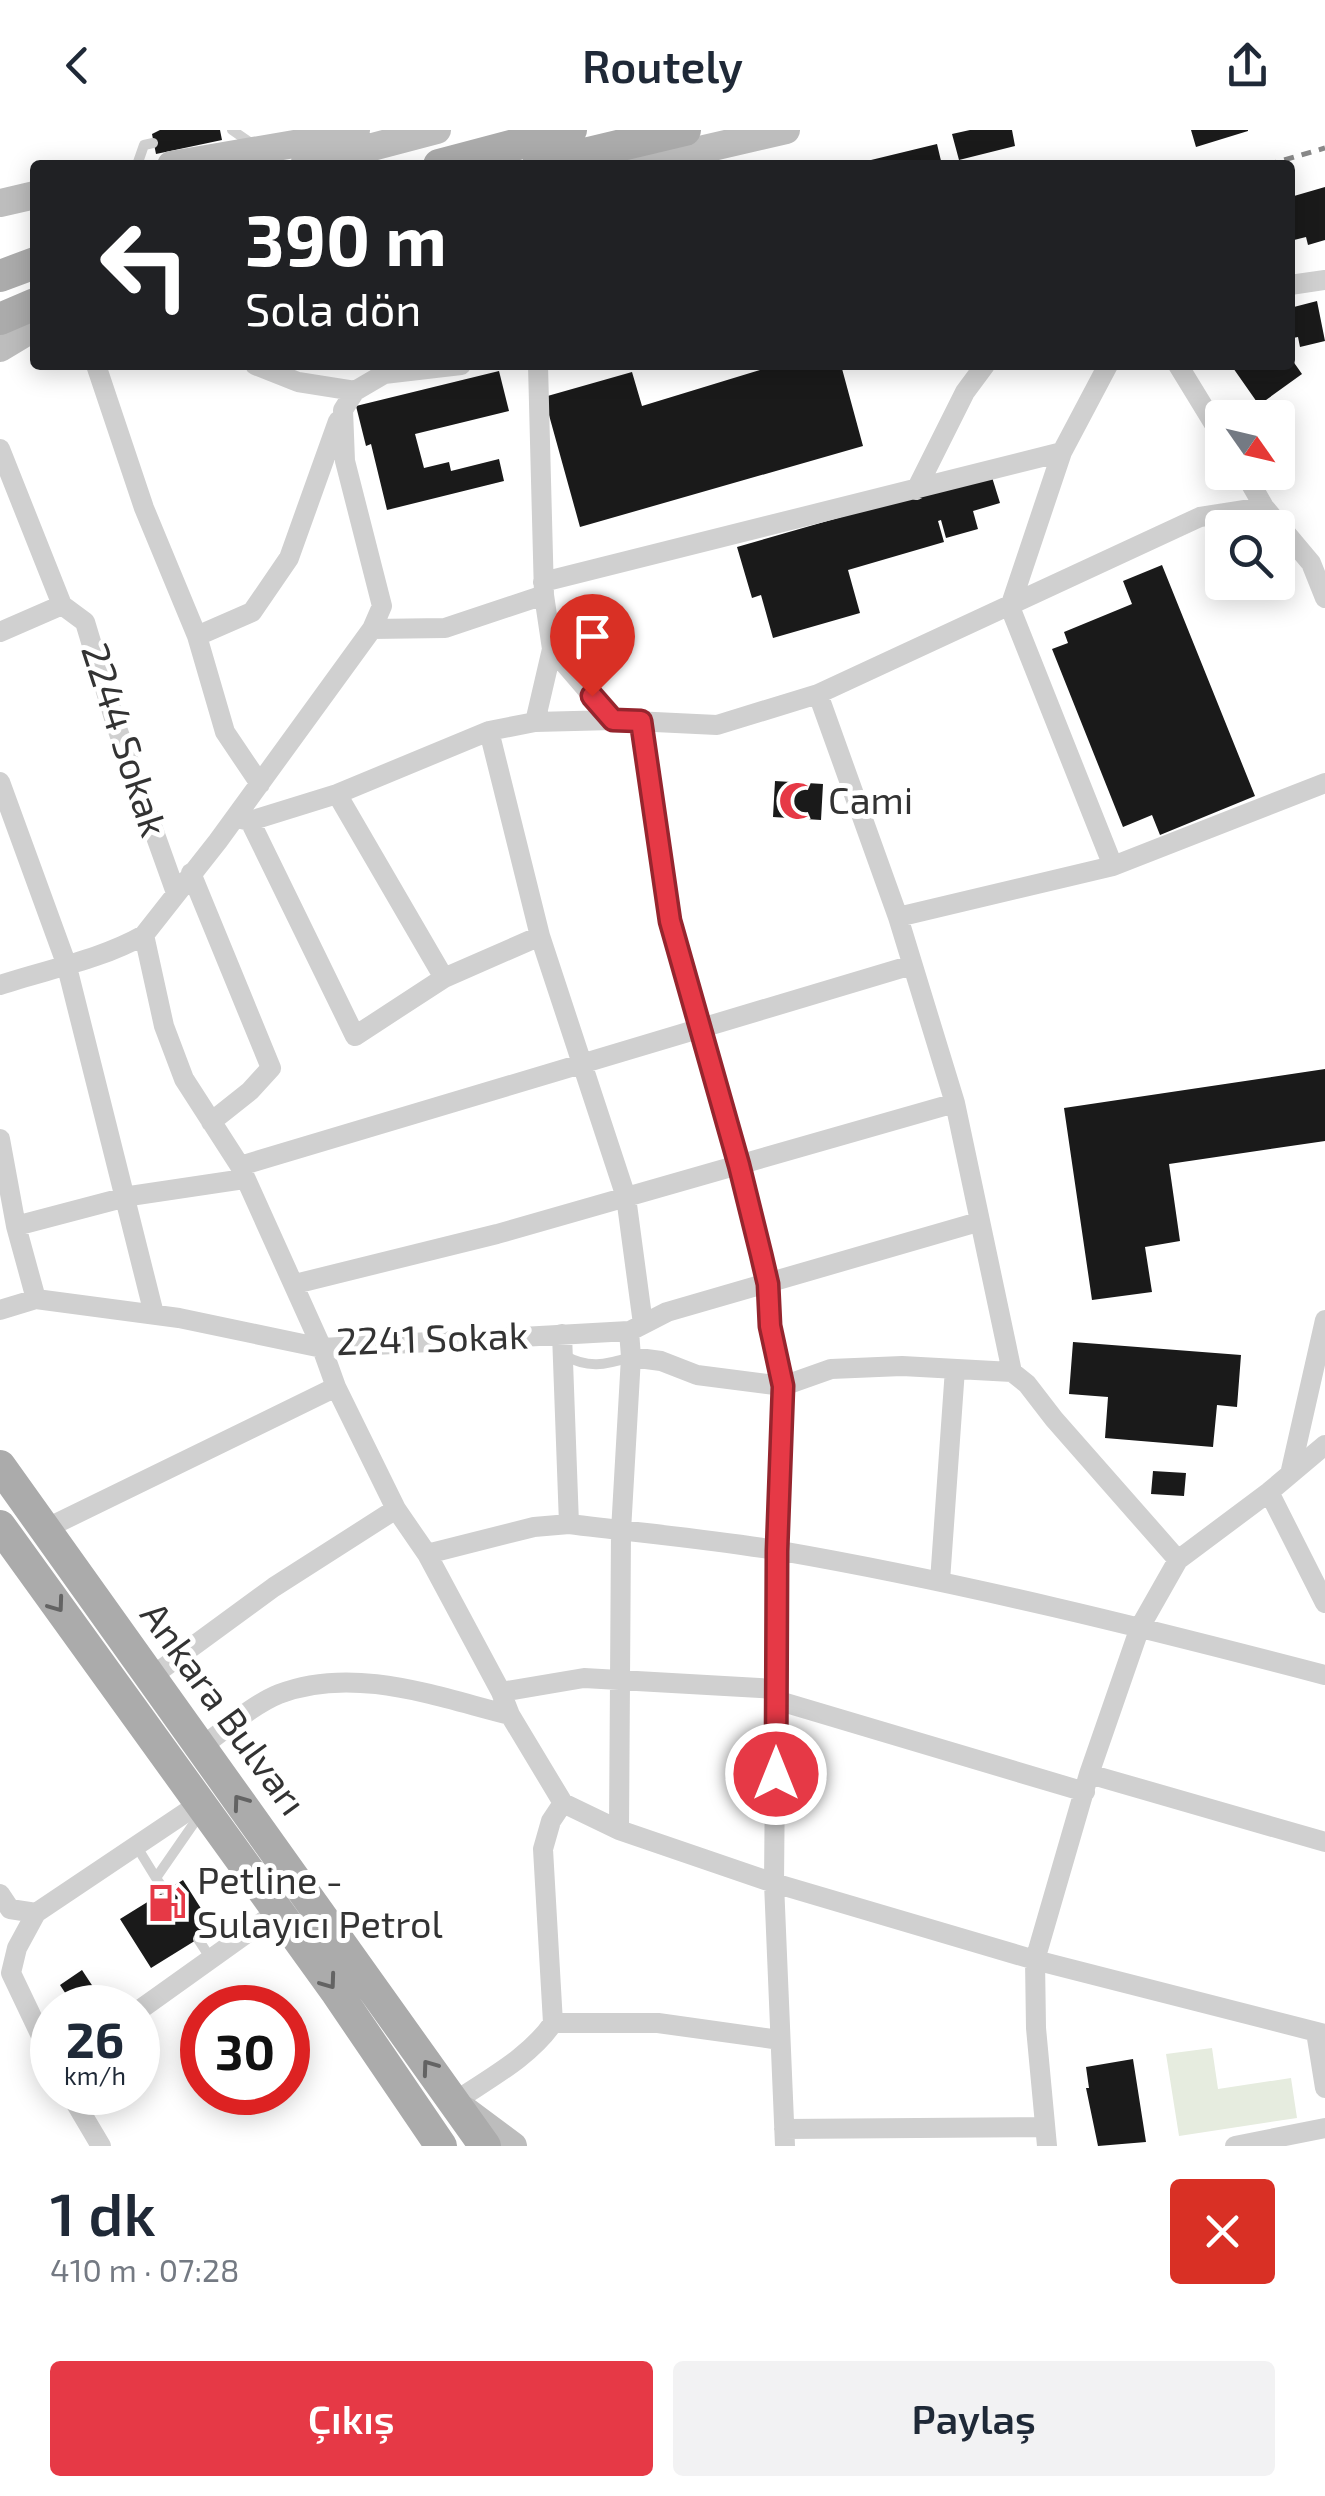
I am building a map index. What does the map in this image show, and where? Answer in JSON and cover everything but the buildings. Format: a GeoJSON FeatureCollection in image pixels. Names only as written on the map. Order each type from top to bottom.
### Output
{"type":"FeatureCollection","features":[{"type":"Feature","properties":{"kind":"main road"},"geometry":{"type":"LineString","coordinates":[[309,145],[356,130]]}},
{"type":"Feature","properties":{"kind":"main road"},"geometry":{"type":"LineString","coordinates":[[162,154],[260,150],[437,130]]}},
{"type":"Feature","properties":{"kind":"main road"},"geometry":{"type":"LineString","coordinates":[[458,160],[571,130]]}},
{"type":"Feature","properties":{"kind":"main road"},"geometry":{"type":"LineString","coordinates":[[559,160],[685,130]]}},
{"type":"Feature","properties":{"kind":"main road"},"geometry":{"type":"LineString","coordinates":[[657,160],[786,130]]}},
{"type":"Feature","properties":{"kind":"main road"},"geometry":{"type":"LineString","coordinates":[[0,203],[30,196]]}},
{"type":"Feature","properties":{"kind":"main road"},"geometry":{"type":"LineString","coordinates":[[0,252],[30,242]]}},
{"type":"Feature","properties":{"kind":"main road"},"geometry":{"type":"LineString","coordinates":[[0,276],[30,265]]}},
{"type":"Feature","properties":{"kind":"main road"},"geometry":{"type":"LineString","coordinates":[[0,296],[30,286]]}},
{"type":"Feature","properties":{"kind":"main road"},"geometry":{"type":"LineString","coordinates":[[0,319],[30,306]]}},
{"type":"Feature","properties":{"kind":"main road"},"geometry":{"type":"LineString","coordinates":[[0,348],[30,331]]}},
{"type":"Feature","properties":{"kind":"main road","name":"Ankara Bulvarı"},"geometry":{"type":"LineString","coordinates":[[0,1466],[485,2146]]}},
{"type":"Feature","properties":{"kind":"main road","name":"Ankara Bulvarı"},"geometry":{"type":"LineString","coordinates":[[4,1539],[278,1911],[426,2131],[441,2146]]}},
{"type":"Feature","properties":{"kind":"main road"},"geometry":{"type":"LineString","coordinates":[[454,2102],[513,2146]]}},
{"type":"Feature","properties":{"kind":"street"},"geometry":{"type":"LineString","coordinates":[[1295,284],[1325,280]]}},
{"type":"Feature","properties":{"kind":"street"},"geometry":{"type":"LineString","coordinates":[[268,370],[298,382],[355,391]]}},
{"type":"Feature","properties":{"kind":"street"},"geometry":{"type":"LineString","coordinates":[[198,636],[252,612],[288,558],[343,410],[355,391],[384,374],[419,370]]}},
{"type":"Feature","properties":{"kind":"street"},"geometry":{"type":"LineString","coordinates":[[535,722],[552,649],[543,589],[538,370]]}},
{"type":"Feature","properties":{"kind":"street"},"geometry":{"type":"LineString","coordinates":[[916,490],[965,392],[981,370]]}},
{"type":"Feature","properties":{"kind":"street"},"geometry":{"type":"LineString","coordinates":[[1105,370],[1062,452],[1010,608],[1113,866]]}},
{"type":"Feature","properties":{"kind":"street"},"geometry":{"type":"LineString","coordinates":[[1181,370],[1205,409]]}},
{"type":"Feature","properties":{"kind":"street"},"geometry":{"type":"LineString","coordinates":[[98,371],[144,508],[198,636],[225,732],[260,784]]}},
{"type":"Feature","properties":{"kind":"street"},"geometry":{"type":"LineString","coordinates":[[0,985],[114,952],[144,935],[191,873],[243,819],[260,784],[372,629],[382,606],[344,460],[343,410]]}},
{"type":"Feature","properties":{"kind":"street"},"geometry":{"type":"LineString","coordinates":[[0,449],[62,605]]}},
{"type":"Feature","properties":{"kind":"street"},"geometry":{"type":"LineString","coordinates":[[372,629],[446,628],[543,589],[1062,452]]}},
{"type":"Feature","properties":{"kind":"street"},"geometry":{"type":"LineString","coordinates":[[1255,490],[1311,563],[1325,598]]}},
{"type":"Feature","properties":{"kind":"street"},"geometry":{"type":"LineString","coordinates":[[243,819],[338,794],[490,731],[535,722],[717,724],[818,694],[1200,517],[1264,506]]}},
{"type":"Feature","properties":{"kind":"street","name":"2244 Sokak"},"geometry":{"type":"LineString","coordinates":[[0,632],[62,605],[85,622],[117,728],[176,893]]}},
{"type":"Feature","properties":{"kind":"street"},"geometry":{"type":"LineString","coordinates":[[552,649],[613,720]]}},
{"type":"Feature","properties":{"kind":"street"},"geometry":{"type":"LineString","coordinates":[[818,694],[898,918],[954,1104],[1012,1372]]}},
{"type":"Feature","properties":{"kind":"street"},"geometry":{"type":"LineString","coordinates":[[641,721],[670,921],[739,1165],[768,1284],[770,1326],[783,1386],[777,1551],[774,1883],[784,2138],[1045,2137],[1035,1960],[1087,1783],[1140,1627],[1178,1560],[1325,1445]]}},
{"type":"Feature","properties":{"kind":"street"},"geometry":{"type":"LineString","coordinates":[[490,731],[540,936],[626,1197],[636,1328],[630,1357],[621,1531],[619,1830]]}},
{"type":"Feature","properties":{"kind":"street"},"geometry":{"type":"LineString","coordinates":[[898,918],[1113,866],[1325,782]]}},
{"type":"Feature","properties":{"kind":"street"},"geometry":{"type":"LineString","coordinates":[[0,783],[66,963],[154,1314]]}},
{"type":"Feature","properties":{"kind":"street"},"geometry":{"type":"LineString","coordinates":[[338,794],[444,978]]}},
{"type":"Feature","properties":{"kind":"street"},"geometry":{"type":"LineString","coordinates":[[243,819],[355,1036],[444,978],[540,936]]}},
{"type":"Feature","properties":{"kind":"street"},"geometry":{"type":"LineString","coordinates":[[191,873],[271,1068],[250,1091],[210,1122]]}},
{"type":"Feature","properties":{"kind":"street","name":"2241 Sokak"},"geometry":{"type":"LineString","coordinates":[[144,935],[164,1026],[184,1079],[242,1173],[322,1348],[563,1344],[636,1328],[667,1312],[978,1222]]}},
{"type":"Feature","properties":{"kind":"street"},"geometry":{"type":"LineString","coordinates":[[16,1226],[242,1173],[912,965]]}},
{"type":"Feature","properties":{"kind":"street"},"geometry":{"type":"LineString","coordinates":[[296,1284],[497,1234],[954,1104]]}},
{"type":"Feature","properties":{"kind":"street"},"geometry":{"type":"LineString","coordinates":[[0,1139],[16,1226],[36,1299]]}},
{"type":"Feature","properties":{"kind":"street"},"geometry":{"type":"LineString","coordinates":[[0,1310],[36,1299],[154,1314],[322,1348],[336,1386],[396,1509],[427,1554],[510,1716],[562,1803],[619,1830],[774,1883],[1035,1960],[1320,2033],[1325,2088]]}},
{"type":"Feature","properties":{"kind":"street"},"geometry":{"type":"LineString","coordinates":[[1291,1470],[1325,1320]]}},
{"type":"Feature","properties":{"kind":"street"},"geometry":{"type":"LineString","coordinates":[[563,1344],[569,1524]]}},
{"type":"Feature","properties":{"kind":"street"},"geometry":{"type":"LineString","coordinates":[[630,1357],[661,1361],[697,1375],[783,1386],[831,1369],[902,1366],[1012,1372],[1028,1384],[1054,1420],[1178,1560]]}},
{"type":"Feature","properties":{"kind":"street"},"geometry":{"type":"LineString","coordinates":[[940,1581],[955,1369]]}},
{"type":"Feature","properties":{"kind":"street"},"geometry":{"type":"LineString","coordinates":[[45,1529],[336,1386]]}},
{"type":"Feature","properties":{"kind":"street"},"geometry":{"type":"LineString","coordinates":[[1268,1492],[1325,1603]]}},
{"type":"Feature","properties":{"kind":"street"},"geometry":{"type":"LineString","coordinates":[[151,1677],[274,1587],[396,1509]]}},
{"type":"Feature","properties":{"kind":"street"},"geometry":{"type":"LineString","coordinates":[[427,1554],[534,1527],[569,1524],[777,1551],[940,1581],[1325,1675]]}},
{"type":"Feature","properties":{"kind":"street"},"geometry":{"type":"LineString","coordinates":[[501,1692],[584,1678],[690,1682],[777,1694],[1087,1783],[1325,1842]]}},
{"type":"Feature","properties":{"kind":"street"},"geometry":{"type":"LineString","coordinates":[[201,1747],[276,1696],[306,1686],[359,1682],[405,1688],[510,1716]]}},
{"type":"Feature","properties":{"kind":"street"},"geometry":{"type":"LineString","coordinates":[[454,2102],[525,2053],[553,2022],[543,1848],[551,1821],[562,1803]]}},
{"type":"Feature","properties":{"kind":"street"},"geometry":{"type":"LineString","coordinates":[[30,2012],[11,1972],[9,1952],[36,1914],[202,1806]]}},
{"type":"Feature","properties":{"kind":"street"},"geometry":{"type":"LineString","coordinates":[[0,1894],[10,1909],[36,1914]]}},
{"type":"Feature","properties":{"kind":"street"},"geometry":{"type":"LineString","coordinates":[[160,1995],[278,1911]]}},
{"type":"Feature","properties":{"kind":"street"},"geometry":{"type":"LineString","coordinates":[[553,2022],[658,2023],[780,2040]]}},
{"type":"Feature","properties":{"kind":"street"},"geometry":{"type":"LineString","coordinates":[[74,2146],[98,2142],[82,2115]]}},
{"type":"Feature","properties":{"kind":"street"},"geometry":{"type":"LineString","coordinates":[[1234,2146],[1325,2128]]}},
{"type":"Feature","properties":{"kind":"lane"},"geometry":{"type":"LineString","coordinates":[[232,130],[260,150]]}},
{"type":"Feature","properties":{"kind":"lane"},"geometry":{"type":"LineString","coordinates":[[139,160],[144,145],[162,154]]}},
{"type":"Feature","properties":{"kind":"lane"},"geometry":{"type":"LineString","coordinates":[[563,1344],[582,1366],[630,1357]]}},
{"type":"Feature","properties":{"kind":"lane"},"geometry":{"type":"LineString","coordinates":[[156,1878],[202,1806]]}},
{"type":"Feature","properties":{"kind":"lane"},"geometry":{"type":"LineString","coordinates":[[136,1846],[165,1891]]}},
{"type":"Feature","properties":{"kind":"lane"},"geometry":{"type":"LineString","coordinates":[[198,1939],[211,1959]]}},
{"type":"Feature","properties":{"kind":"shaded area"},"geometry":{"type":"Polygon","coordinates":[[[1212,2048],[1218,2089],[1291,2078],[1297,2118],[1179,2136],[1166,2054],[1212,2048]]]}},
{"type":"Feature","properties":{"kind":"railway"},"geometry":{"type":"LineString","coordinates":[[1284,160],[1325,148]]}},
{"type":"Feature","properties":{"kind":"place","name":"Cami"},"geometry":{"type":"Point","coordinates":[798,801]}},
{"type":"Feature","properties":{"kind":"place","name":"Petline - Sulayıcı Petrol"},"geometry":{"type":"Point","coordinates":[167,1903]}},
{"type":"Feature","properties":{"kind":"route"},"geometry":{"type":"LineString","coordinates":[[592,696],[613,720],[641,721],[670,921],[739,1165],[768,1284],[770,1326],[783,1386],[777,1551],[776,1774]]}}]}
